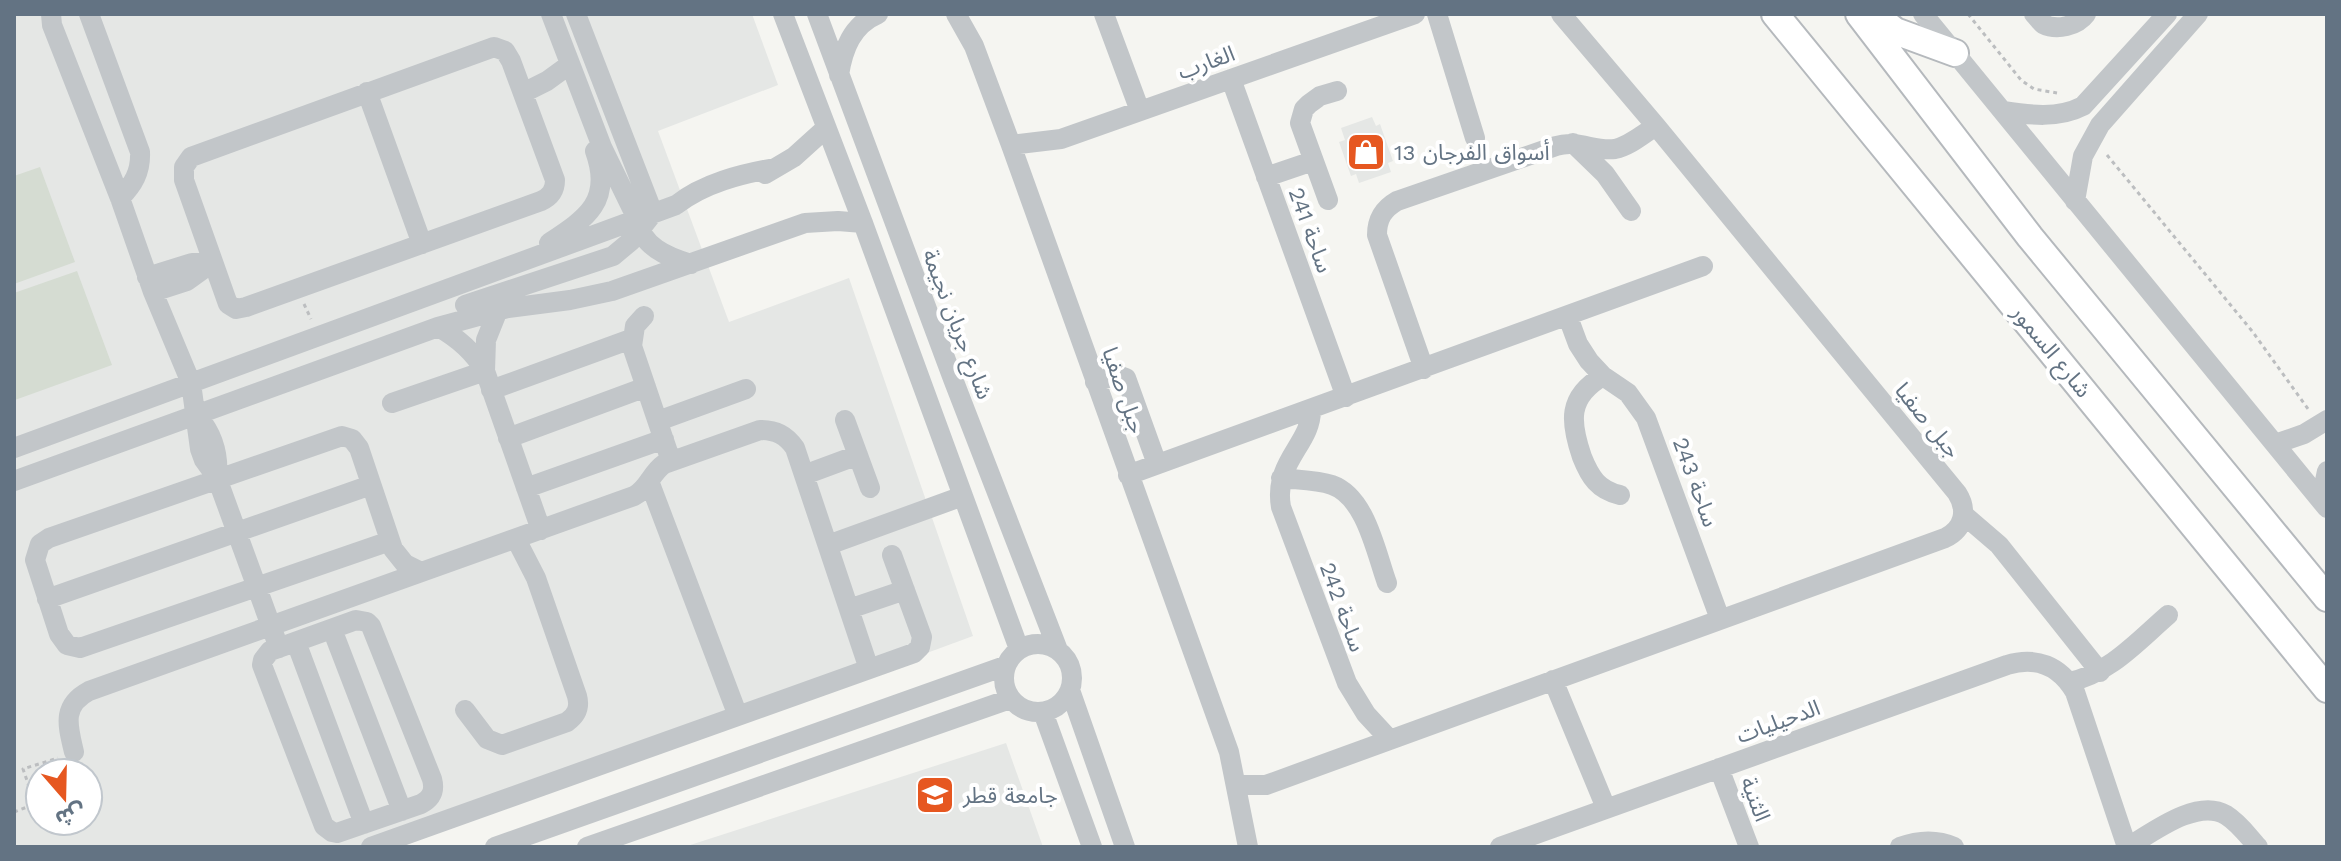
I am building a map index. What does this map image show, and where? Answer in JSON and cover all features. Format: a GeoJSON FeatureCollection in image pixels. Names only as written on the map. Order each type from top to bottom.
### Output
{"type":"FeatureCollection","features":[{"type":"Feature","properties":{"kind":"main road","name":"شارع السمور"},"geometry":{"type":"LineString","coordinates":[[1775,14],[2327,689]]}},
{"type":"Feature","properties":{"kind":"main road"},"geometry":{"type":"LineString","coordinates":[[1859,14],[2030,237],[2327,598]]}},
{"type":"Feature","properties":{"kind":"main road"},"geometry":{"type":"LineString","coordinates":[[1874,14],[1895,31],[1955,53]]}},
{"type":"Feature","properties":{"kind":"street"},"geometry":{"type":"LineString","coordinates":[[51,14],[52,25],[120,198],[150,285],[191,383],[196,415],[214,444],[217,478],[256,587],[272,626],[287,645],[364,824]]}},
{"type":"Feature","properties":{"kind":"street"},"geometry":{"type":"LineString","coordinates":[[89,14],[140,152],[136,177],[120,198]]}},
{"type":"Feature","properties":{"kind":"street"},"geometry":{"type":"LineString","coordinates":[[551,14],[602,147],[643,221]]}},
{"type":"Feature","properties":{"kind":"street"},"geometry":{"type":"LineString","coordinates":[[576,14],[647,241],[667,255],[691,264]]}},
{"type":"Feature","properties":{"kind":"street"},"geometry":{"type":"LineString","coordinates":[[783,14],[1019,649]]}},
{"type":"Feature","properties":{"kind":"street","name":"شارع جريان نجيمة"},"geometry":{"type":"LineString","coordinates":[[817,14],[1058,650]]}},
{"type":"Feature","properties":{"kind":"street"},"geometry":{"type":"LineString","coordinates":[[839,75],[842,57],[851,37],[864,22],[878,14]]}},
{"type":"Feature","properties":{"kind":"street","name":"جبل صفيا"},"geometry":{"type":"LineString","coordinates":[[956,14],[974,46],[1011,145],[1229,752],[1248,847]]}},
{"type":"Feature","properties":{"kind":"street"},"geometry":{"type":"LineString","coordinates":[[1104,14],[1140,111]]}},
{"type":"Feature","properties":{"kind":"street","name":"الغارب"},"geometry":{"type":"LineString","coordinates":[[1011,145],[1061,139],[1415,14]]}},
{"type":"Feature","properties":{"kind":"street"},"geometry":{"type":"LineString","coordinates":[[1437,14],[1475,138]]}},
{"type":"Feature","properties":{"kind":"street","name":"جبل صفيا"},"geometry":{"type":"LineString","coordinates":[[1561,14],[1957,493],[1964,507],[1964,515]]}},
{"type":"Feature","properties":{"kind":"street"},"geometry":{"type":"LineString","coordinates":[[1923,14],[2324,504]]}},
{"type":"Feature","properties":{"kind":"street"},"geometry":{"type":"LineString","coordinates":[[2034,14],[2044,24],[2063,28],[2086,14]]}},
{"type":"Feature","properties":{"kind":"street"},"geometry":{"type":"LineString","coordinates":[[2003,111],[2035,116],[2071,112],[2083,106],[2167,14]]}},
{"type":"Feature","properties":{"kind":"street"},"geometry":{"type":"LineString","coordinates":[[2075,201],[2083,156],[2100,125],[2198,14]]}},
{"type":"Feature","properties":{"kind":"street"},"geometry":{"type":"LineString","coordinates":[[494,47],[508,55],[523,93],[555,180],[553,191],[541,201],[241,309],[232,307],[225,300],[184,180],[184,167],[191,157],[494,47]]}},
{"type":"Feature","properties":{"kind":"street"},"geometry":{"type":"LineString","coordinates":[[2123,64],[2139,80]]}},
{"type":"Feature","properties":{"kind":"street"},"geometry":{"type":"LineString","coordinates":[[523,93],[569,65]]}},
{"type":"Feature","properties":{"kind":"street","name":"ساحة 241"},"geometry":{"type":"LineString","coordinates":[[1231,79],[1346,397]]}},
{"type":"Feature","properties":{"kind":"street"},"geometry":{"type":"LineString","coordinates":[[1328,200],[1301,130],[1302,116],[1304,109],[1314,99],[1337,91]]}},
{"type":"Feature","properties":{"kind":"street"},"geometry":{"type":"LineString","coordinates":[[367,92],[422,244]]}},
{"type":"Feature","properties":{"kind":"street"},"geometry":{"type":"LineString","coordinates":[[522,261],[578,224],[598,198],[602,175],[586,127],[581,93]]}},
{"type":"Feature","properties":{"kind":"street"},"geometry":{"type":"LineString","coordinates":[[1424,369],[1377,235],[1383,211],[1397,201],[1556,146],[1573,143],[1616,148],[1656,126]]}},
{"type":"Feature","properties":{"kind":"street"},"geometry":{"type":"LineString","coordinates":[[14,448],[522,261],[643,221],[676,205],[725,194],[751,183],[794,157],[825,129]]}},
{"type":"Feature","properties":{"kind":"street"},"geometry":{"type":"LineString","coordinates":[[1573,143],[1605,174],[1631,211]]}},
{"type":"Feature","properties":{"kind":"street"},"geometry":{"type":"LineString","coordinates":[[1266,177],[1313,161]]}},
{"type":"Feature","properties":{"kind":"street"},"geometry":{"type":"LineString","coordinates":[[414,336],[429,324],[465,305],[602,261],[623,249],[643,221]]}},
{"type":"Feature","properties":{"kind":"street"},"geometry":{"type":"LineString","coordinates":[[14,481],[438,327],[498,310],[591,297],[794,226],[826,221],[863,223]]}},
{"type":"Feature","properties":{"kind":"street"},"geometry":{"type":"LineString","coordinates":[[150,285],[192,263],[212,263]]}},
{"type":"Feature","properties":{"kind":"street"},"geometry":{"type":"LineString","coordinates":[[1128,475],[1703,266]]}},
{"type":"Feature","properties":{"kind":"street"},"geometry":{"type":"LineString","coordinates":[[488,380],[486,340],[498,310]]}},
{"type":"Feature","properties":{"kind":"street"},"geometry":{"type":"LineString","coordinates":[[644,316],[635,326],[631,339],[671,461]]}},
{"type":"Feature","properties":{"kind":"street","name":"ساحة 243"},"geometry":{"type":"LineString","coordinates":[[1568,317],[1583,353],[1603,376],[1628,393],[1646,418],[1720,619]]}},
{"type":"Feature","properties":{"kind":"street"},"geometry":{"type":"LineString","coordinates":[[438,327],[470,350],[488,380],[541,530]]}},
{"type":"Feature","properties":{"kind":"street"},"geometry":{"type":"LineString","coordinates":[[392,403],[488,380],[631,339]]}},
{"type":"Feature","properties":{"kind":"street"},"geometry":{"type":"LineString","coordinates":[[1095,382],[1118,375],[1126,378],[1157,464]]}},
{"type":"Feature","properties":{"kind":"street"},"geometry":{"type":"LineString","coordinates":[[1603,376],[1579,397],[1573,427],[1590,475],[1603,489],[1620,495]]}},
{"type":"Feature","properties":{"kind":"street"},"geometry":{"type":"LineString","coordinates":[[508,438],[646,387]]}},
{"type":"Feature","properties":{"kind":"street"},"geometry":{"type":"LineString","coordinates":[[526,488],[661,430],[746,389]]}},
{"type":"Feature","properties":{"kind":"street"},"geometry":{"type":"LineString","coordinates":[[1311,409],[1309,424],[1281,478],[1328,484],[1352,497],[1362,513],[1387,583]]}},
{"type":"Feature","properties":{"kind":"street"},"geometry":{"type":"LineString","coordinates":[[845,420],[870,488]]}},
{"type":"Feature","properties":{"kind":"street"},"geometry":{"type":"LineString","coordinates":[[2275,444],[2304,434],[2323,423]]}},
{"type":"Feature","properties":{"kind":"street"},"geometry":{"type":"LineString","coordinates":[[74,752],[67,721],[72,706],[82,695],[634,496],[643,490],[657,468],[671,461],[753,432],[768,430],[790,441],[795,448],[869,669]]}},
{"type":"Feature","properties":{"kind":"street"},"geometry":{"type":"LineString","coordinates":[[390,541],[80,648],[62,640],[35,560],[37,549],[44,540],[342,436],[356,443],[390,541],[399,557],[413,570],[421,572]]}},
{"type":"Feature","properties":{"kind":"street"},"geometry":{"type":"LineString","coordinates":[[804,475],[858,455]]}},
{"type":"Feature","properties":{"kind":"street"},"geometry":{"type":"LineString","coordinates":[[2324,504],[2327,471]]}},
{"type":"Feature","properties":{"kind":"street","name":"ساحة 242"},"geometry":{"type":"LineString","coordinates":[[1281,478],[1281,507],[1347,683],[1366,714],[1390,740]]}},
{"type":"Feature","properties":{"kind":"street"},"geometry":{"type":"LineString","coordinates":[[649,481],[738,716]]}},
{"type":"Feature","properties":{"kind":"street"},"geometry":{"type":"LineString","coordinates":[[47,599],[371,485]]}},
{"type":"Feature","properties":{"kind":"street"},"geometry":{"type":"LineString","coordinates":[[828,545],[963,496]]}},
{"type":"Feature","properties":{"kind":"street"},"geometry":{"type":"LineString","coordinates":[[1236,785],[1266,785],[1945,538],[1958,529],[1964,515],[1999,545],[2100,672]]}},
{"type":"Feature","properties":{"kind":"street"},"geometry":{"type":"LineString","coordinates":[[465,710],[487,739],[502,745],[567,722],[578,708],[577,696],[536,578],[516,539]]}},
{"type":"Feature","properties":{"kind":"street"},"geometry":{"type":"LineString","coordinates":[[371,847],[914,653],[920,647],[921,632],[892,555]]}},
{"type":"Feature","properties":{"kind":"street"},"geometry":{"type":"LineString","coordinates":[[849,609],[905,590]]}},
{"type":"Feature","properties":{"kind":"street"},"geometry":{"type":"LineString","coordinates":[[2168,615],[2100,672],[2069,682],[2127,847],[2176,819],[2202,810],[2214,810],[2231,818],[2258,847]]}},
{"type":"Feature","properties":{"kind":"street"},"geometry":{"type":"LineString","coordinates":[[356,620],[371,626],[432,779],[433,789],[429,798],[402,811],[337,833],[324,826],[263,670],[266,655],[332,629],[356,620]]}},
{"type":"Feature","properties":{"kind":"street"},"geometry":{"type":"LineString","coordinates":[[332,629],[402,811]]}},
{"type":"Feature","properties":{"kind":"street"},"geometry":{"type":"LineString","coordinates":[[1070,690],[1060,705],[1043,712],[1025,710],[1010,699],[1003,683],[1005,666],[1019,649],[1038,644],[1058,650],[1069,663],[1072,672],[1070,690],[1125,847]]}},
{"type":"Feature","properties":{"kind":"street","name":"الدحيليات"},"geometry":{"type":"LineString","coordinates":[[1500,847],[2017,662],[2046,665],[2069,682]]}},
{"type":"Feature","properties":{"kind":"street"},"geometry":{"type":"LineString","coordinates":[[495,847],[548,838],[770,748],[1005,666]]}},
{"type":"Feature","properties":{"kind":"street"},"geometry":{"type":"LineString","coordinates":[[1553,680],[1606,808]]}},
{"type":"Feature","properties":{"kind":"street"},"geometry":{"type":"LineString","coordinates":[[587,847],[1010,699]]}},
{"type":"Feature","properties":{"kind":"street"},"geometry":{"type":"LineString","coordinates":[[1043,712],[1092,847]]}},
{"type":"Feature","properties":{"kind":"street"},"geometry":{"type":"LineString","coordinates":[[770,748],[782,780]]}},
{"type":"Feature","properties":{"kind":"street","name":"الثنية"},"geometry":{"type":"LineString","coordinates":[[1719,768],[1749,847]]}},
{"type":"Feature","properties":{"kind":"street"},"geometry":{"type":"LineString","coordinates":[[1900,847],[1932,841],[1954,847]]}},
{"type":"Feature","properties":{"kind":"path"},"geometry":{"type":"LineString","coordinates":[[1968,14],[2021,80],[2034,89],[2055,92],[2071,112]]}},
{"type":"Feature","properties":{"kind":"path"},"geometry":{"type":"LineString","coordinates":[[2093,139],[2252,331],[2323,423]]}},
{"type":"Feature","properties":{"kind":"path"},"geometry":{"type":"LineString","coordinates":[[14,812],[35,804],[23,769],[74,752]]}},
{"type":"Feature","properties":{"kind":"shaded area"},"geometry":{"type":"Polygon","coordinates":[[[14,14],[752,14],[778,85],[658,131],[729,322],[849,278],[973,636],[400,847],[14,847],[14,14]]]}},
{"type":"Feature","properties":{"kind":"shaded area","name":"أسواق الفرجان 13"},"geometry":{"type":"Polygon","coordinates":[[[1372,117],[1376,126],[1380,124],[1393,161],[1388,163],[1391,172],[1359,183],[1356,174],[1351,176],[1339,142],[1345,140],[1341,128],[1372,117]]]}},
{"type":"Feature","properties":{"kind":"shaded area"},"geometry":{"type":"Polygon","coordinates":[[[40,167],[75,262],[14,284],[14,176],[40,167]]]}},
{"type":"Feature","properties":{"kind":"shaded area"},"geometry":{"type":"Polygon","coordinates":[[[77,271],[112,365],[15,400],[14,293],[77,271]]]}},
{"type":"Feature","properties":{"kind":"shaded area","name":"جامعة قطر"},"geometry":{"type":"Polygon","coordinates":[[[1006,743],[1043,847],[684,847],[1006,743]]]}},
{"type":"Feature","properties":{"kind":"place","name":"أسواق الفرجان 13"},"geometry":{"type":"Point","coordinates":[1366,152]}},
{"type":"Feature","properties":{"kind":"place","name":"جامعة قطر"},"geometry":{"type":"Point","coordinates":[935,795]}}]}
